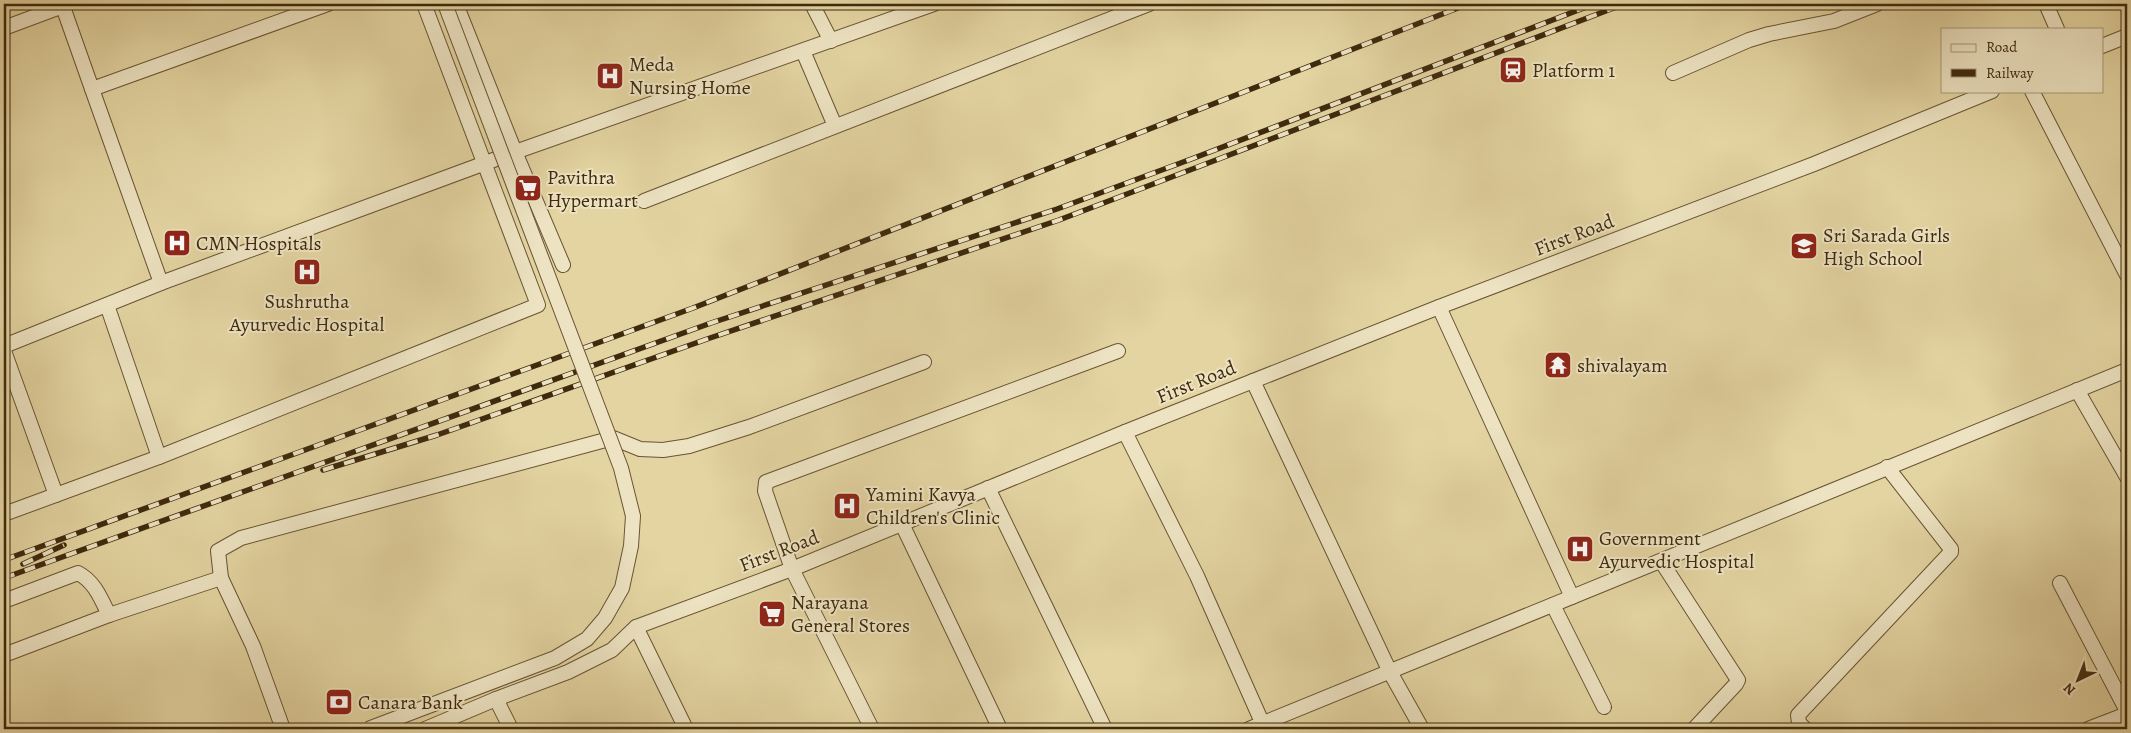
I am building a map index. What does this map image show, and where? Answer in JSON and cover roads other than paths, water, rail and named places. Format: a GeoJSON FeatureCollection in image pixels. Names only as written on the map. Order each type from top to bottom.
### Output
{"type":"FeatureCollection","features":[{"type":"Feature","properties":{"kind":"street"},"geometry":{"type":"LineString","coordinates":[[92,89],[328,4]]}},
{"type":"Feature","properties":{"kind":"street"},"geometry":{"type":"LineString","coordinates":[[4,514],[159,457],[538,305],[424,4]]}},
{"type":"Feature","properties":{"kind":"street"},"geometry":{"type":"LineString","coordinates":[[368,729],[555,658],[587,639],[605,618],[622,588],[631,546],[633,516],[621,468],[445,4]]}},
{"type":"Feature","properties":{"kind":"street"},"geometry":{"type":"LineString","coordinates":[[456,4],[515,152],[563,265]]}},
{"type":"Feature","properties":{"kind":"street"},"geometry":{"type":"LineString","coordinates":[[812,4],[830,41]]}},
{"type":"Feature","properties":{"kind":"street"},"geometry":{"type":"LineString","coordinates":[[4,346],[161,283],[485,163],[934,4]]}},
{"type":"Feature","properties":{"kind":"street"},"geometry":{"type":"LineString","coordinates":[[644,201],[1149,4]]}},
{"type":"Feature","properties":{"kind":"street"},"geometry":{"type":"LineString","coordinates":[[1673,73],[1750,40],[1769,34],[1834,21],[1877,4]]}},
{"type":"Feature","properties":{"kind":"street"},"geometry":{"type":"LineString","coordinates":[[2046,4],[2057,28]]}},
{"type":"Feature","properties":{"kind":"street"},"geometry":{"type":"LineString","coordinates":[[4,28],[62,5],[161,283]]}},
{"type":"Feature","properties":{"kind":"street"},"geometry":{"type":"LineString","coordinates":[[2104,45],[2127,36]]}},
{"type":"Feature","properties":{"kind":"street"},"geometry":{"type":"LineString","coordinates":[[803,51],[835,126]]}},
{"type":"Feature","properties":{"kind":"street","name":"First Road"},"geometry":{"type":"LineString","coordinates":[[426,729],[496,698],[568,672],[612,650],[636,627],[792,569],[1253,381],[1439,307],[1814,164],[1990,92]]}},
{"type":"Feature","properties":{"kind":"street"},"geometry":{"type":"LineString","coordinates":[[2033,92],[2127,275]]}},
{"type":"Feature","properties":{"kind":"street"},"geometry":{"type":"LineString","coordinates":[[107,305],[159,457]]}},
{"type":"Feature","properties":{"kind":"street"},"geometry":{"type":"LineString","coordinates":[[1439,307],[1572,597]]}},
{"type":"Feature","properties":{"kind":"street"},"geometry":{"type":"LineString","coordinates":[[4,351],[56,495]]}},
{"type":"Feature","properties":{"kind":"street"},"geometry":{"type":"LineString","coordinates":[[872,729],[792,569],[765,491],[766,482],[1118,351]]}},
{"type":"Feature","properties":{"kind":"street"},"geometry":{"type":"LineString","coordinates":[[283,729],[252,646],[220,578],[218,551],[242,538],[613,438],[640,449],[663,450],[689,446],[749,427],[924,362]]}},
{"type":"Feature","properties":{"kind":"street"},"geometry":{"type":"LineString","coordinates":[[1125,432],[1197,576],[1258,728],[1554,604],[2127,370]]}},
{"type":"Feature","properties":{"kind":"street"},"geometry":{"type":"LineString","coordinates":[[1253,381],[1390,672],[1422,729]]}},
{"type":"Feature","properties":{"kind":"street"},"geometry":{"type":"LineString","coordinates":[[2077,390],[2127,477]]}},
{"type":"Feature","properties":{"kind":"street"},"geometry":{"type":"LineString","coordinates":[[1805,729],[1798,723],[1798,715],[1951,552],[1951,549],[1888,467]]}},
{"type":"Feature","properties":{"kind":"street"},"geometry":{"type":"LineString","coordinates":[[988,488],[1104,729]]}},
{"type":"Feature","properties":{"kind":"street"},"geometry":{"type":"LineString","coordinates":[[902,524],[1000,729]]}},
{"type":"Feature","properties":{"kind":"street"},"geometry":{"type":"LineString","coordinates":[[1661,561],[1738,680],[1694,729]]}},
{"type":"Feature","properties":{"kind":"street"},"geometry":{"type":"LineString","coordinates":[[4,601],[78,573],[86,577],[93,584],[109,615]]}},
{"type":"Feature","properties":{"kind":"street"},"geometry":{"type":"LineString","coordinates":[[4,655],[109,615],[220,578]]}},
{"type":"Feature","properties":{"kind":"street"},"geometry":{"type":"LineString","coordinates":[[2060,583],[2127,712],[2088,729]]}},
{"type":"Feature","properties":{"kind":"street"},"geometry":{"type":"LineString","coordinates":[[1554,604],[1604,707]]}},
{"type":"Feature","properties":{"kind":"street"},"geometry":{"type":"LineString","coordinates":[[636,627],[686,729]]}},
{"type":"Feature","properties":{"kind":"street"},"geometry":{"type":"LineString","coordinates":[[496,698],[510,729]]}},
{"type":"Feature","properties":{"kind":"railway"},"geometry":{"type":"LineString","coordinates":[[4,560],[693,308],[1468,4]]}},
{"type":"Feature","properties":{"kind":"railway"},"geometry":{"type":"LineString","coordinates":[[4,578],[711,323],[1057,209],[1594,4]]}},
{"type":"Feature","properties":{"kind":"railway"},"geometry":{"type":"LineString","coordinates":[[323,470],[437,435],[710,338],[1059,220],[1624,4]]}},
{"type":"Feature","properties":{"kind":"railway"},"geometry":{"type":"LineString","coordinates":[[23,564],[64,545]]}},
{"type":"Feature","properties":{"kind":"place","name":"Platform 1"},"geometry":{"type":"Point","coordinates":[1513,70]}},
{"type":"Feature","properties":{"kind":"place","name":"Meda Nursing Home"},"geometry":{"type":"Point","coordinates":[610,76]}},
{"type":"Feature","properties":{"kind":"place","name":"Pavithra Hypermart"},"geometry":{"type":"Point","coordinates":[528,188]}},
{"type":"Feature","properties":{"kind":"place","name":"CMN Hospitals"},"geometry":{"type":"Point","coordinates":[177,243]}},
{"type":"Feature","properties":{"kind":"place","name":"Sri Sarada Girls High School"},"geometry":{"type":"Point","coordinates":[1804,246]}},
{"type":"Feature","properties":{"kind":"place","name":"Sushrutha Ayurvedic Hospital"},"geometry":{"type":"Point","coordinates":[307,272]}},
{"type":"Feature","properties":{"kind":"place","name":"shivalayam"},"geometry":{"type":"Point","coordinates":[1558,365]}},
{"type":"Feature","properties":{"kind":"place","name":"Yamini Kavya Children's Clinic"},"geometry":{"type":"Point","coordinates":[847,506]}},
{"type":"Feature","properties":{"kind":"place","name":"Government Ayurvedic Hospital"},"geometry":{"type":"Point","coordinates":[1580,549]}},
{"type":"Feature","properties":{"kind":"place","name":"Narayana General Stores"},"geometry":{"type":"Point","coordinates":[772,614]}},
{"type":"Feature","properties":{"kind":"place","name":"Canara Bank"},"geometry":{"type":"Point","coordinates":[339,702]}}]}
